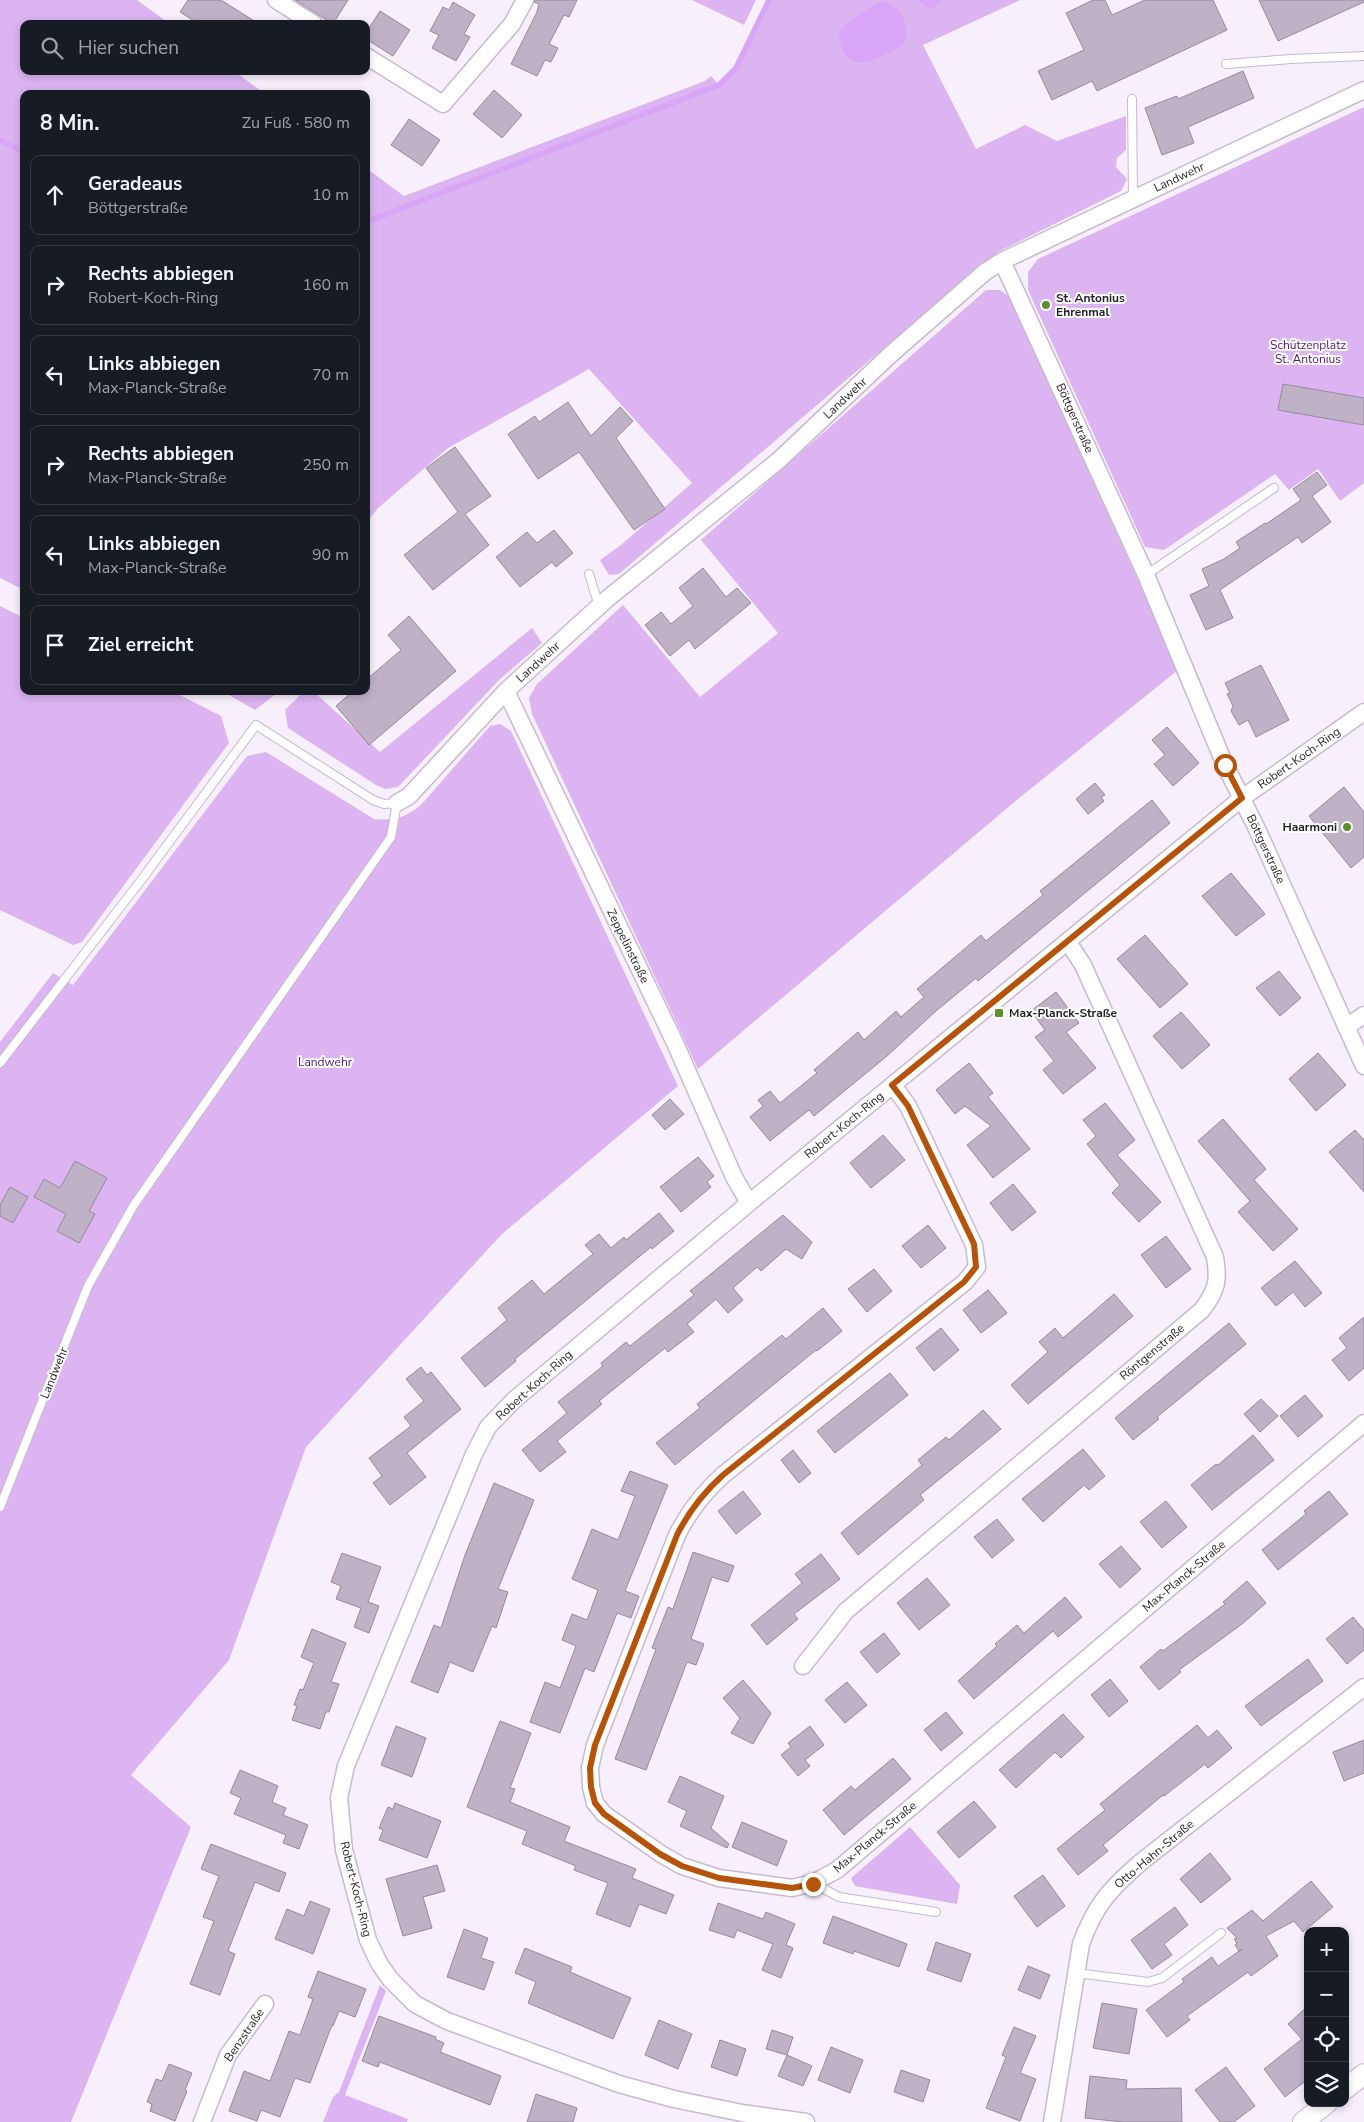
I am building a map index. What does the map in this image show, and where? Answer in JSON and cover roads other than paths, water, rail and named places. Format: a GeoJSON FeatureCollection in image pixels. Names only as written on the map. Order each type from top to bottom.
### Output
{"type":"FeatureCollection","features":[{"type":"Feature","properties":{"kind":"street"},"geometry":{"type":"LineString","coordinates":[[276,0],[308,20]]}},
{"type":"Feature","properties":{"kind":"street"},"geometry":{"type":"LineString","coordinates":[[370,58],[443,104],[512,24],[525,0]]}},
{"type":"Feature","properties":{"kind":"street","name":"Landwehr"},"geometry":{"type":"LineString","coordinates":[[397,803],[409,796],[506,691],[599,606],[779,460],[890,355],[985,272],[1002,260],[1364,90]]}},
{"type":"Feature","properties":{"kind":"street","name":"Böttgerstraße"},"geometry":{"type":"LineString","coordinates":[[1002,260],[1146,575],[1225,765],[1242,798],[1364,1066]]}},
{"type":"Feature","properties":{"kind":"street","name":"Zeppelinstraße"},"geometry":{"type":"LineString","coordinates":[[506,691],[675,1043],[734,1178],[749,1203]]}},
{"type":"Feature","properties":{"kind":"street","name":"Robert-Koch-Ring"},"geometry":{"type":"LineString","coordinates":[[806,2122],[742,2113],[674,2099],[619,2084],[447,2021],[415,2004],[390,1979],[379,1963],[368,1940],[344,1850],[339,1798],[346,1766],[474,1454],[488,1427],[514,1400],[749,1203],[1242,798],[1364,712]]}},
{"type":"Feature","properties":{"kind":"street","name":"Röntgenstraße"},"geometry":{"type":"LineString","coordinates":[[803,1666],[846,1611],[1202,1310],[1214,1294],[1218,1274],[1215,1257],[1082,965],[1068,942]]}},
{"type":"Feature","properties":{"kind":"street"},"geometry":{"type":"LineString","coordinates":[[1346,1027],[1364,1015]]}},
{"type":"Feature","properties":{"kind":"street","name":"Max-Planck-Straße"},"geometry":{"type":"LineString","coordinates":[[892,1085],[908,1106],[974,1244],[976,1267],[964,1282],[723,1475],[704,1492],[690,1511],[677,1535],[598,1736],[590,1768],[591,1787],[595,1803],[604,1814],[660,1854],[682,1866],[719,1878],[774,1886],[792,1888],[813,1884],[837,1870],[1364,1423]]}},
{"type":"Feature","properties":{"kind":"street","name":"Otto-Hahn-Straße"},"geometry":{"type":"LineString","coordinates":[[1052,2122],[1081,1944],[1098,1905],[1116,1884],[1364,1687]]}},
{"type":"Feature","properties":{"kind":"street","name":"Benzstraße"},"geometry":{"type":"LineString","coordinates":[[202,2122],[228,2055],[265,2004]]}},
{"type":"Feature","properties":{"kind":"street"},"geometry":{"type":"LineString","coordinates":[[1349,2086],[1364,2074]]}},
{"type":"Feature","properties":{"kind":"street"},"geometry":{"type":"LineString","coordinates":[[1303,2122],[1322,2107]]}},
{"type":"Feature","properties":{"kind":"lane"},"geometry":{"type":"LineString","coordinates":[[1226,64],[1364,56]]}},
{"type":"Feature","properties":{"kind":"lane"},"geometry":{"type":"LineString","coordinates":[[1132,99],[1133,198]]}},
{"type":"Feature","properties":{"kind":"lane"},"geometry":{"type":"LineString","coordinates":[[1146,575],[1274,488]]}},
{"type":"Feature","properties":{"kind":"lane"},"geometry":{"type":"LineString","coordinates":[[588,574],[599,606]]}},
{"type":"Feature","properties":{"kind":"lane"},"geometry":{"type":"LineString","coordinates":[[0,1063],[139,883],[256,725],[374,800],[384,804],[397,803]]}},
{"type":"Feature","properties":{"kind":"lane","name":"Landwehr"},"geometry":{"type":"LineString","coordinates":[[0,1507],[88,1286],[134,1205],[391,837],[397,803]]}},
{"type":"Feature","properties":{"kind":"lane"},"geometry":{"type":"LineString","coordinates":[[813,1884],[839,1897],[936,1912]]}},
{"type":"Feature","properties":{"kind":"lane"},"geometry":{"type":"LineString","coordinates":[[1076,1973],[1148,1982],[1162,1978],[1220,1933]]}},
{"type":"Feature","properties":{"kind":"waterway"},"geometry":{"type":"LineString","coordinates":[[370,220],[719,85],[736,68],[769,0]]}},
{"type":"Feature","properties":{"kind":"waterway"},"geometry":{"type":"LineString","coordinates":[[0,140],[20,150]]}},
{"type":"Feature","properties":{"kind":"place","name":"St. Antonius Ehrenmal"},"geometry":{"type":"Point","coordinates":[1046,305]}},
{"type":"Feature","properties":{"kind":"place","name":"Haarmoni"},"geometry":{"type":"Point","coordinates":[1347,827]}},
{"type":"Feature","properties":{"kind":"place","name":"Max-Planck-Straße"},"geometry":{"type":"Point","coordinates":[999,1013]}},
{"type":"Feature","properties":{"kind":"park label","name":"Schützenplatz St. Antonius"},"geometry":{"type":"Point","coordinates":[1308,352]}}]}
